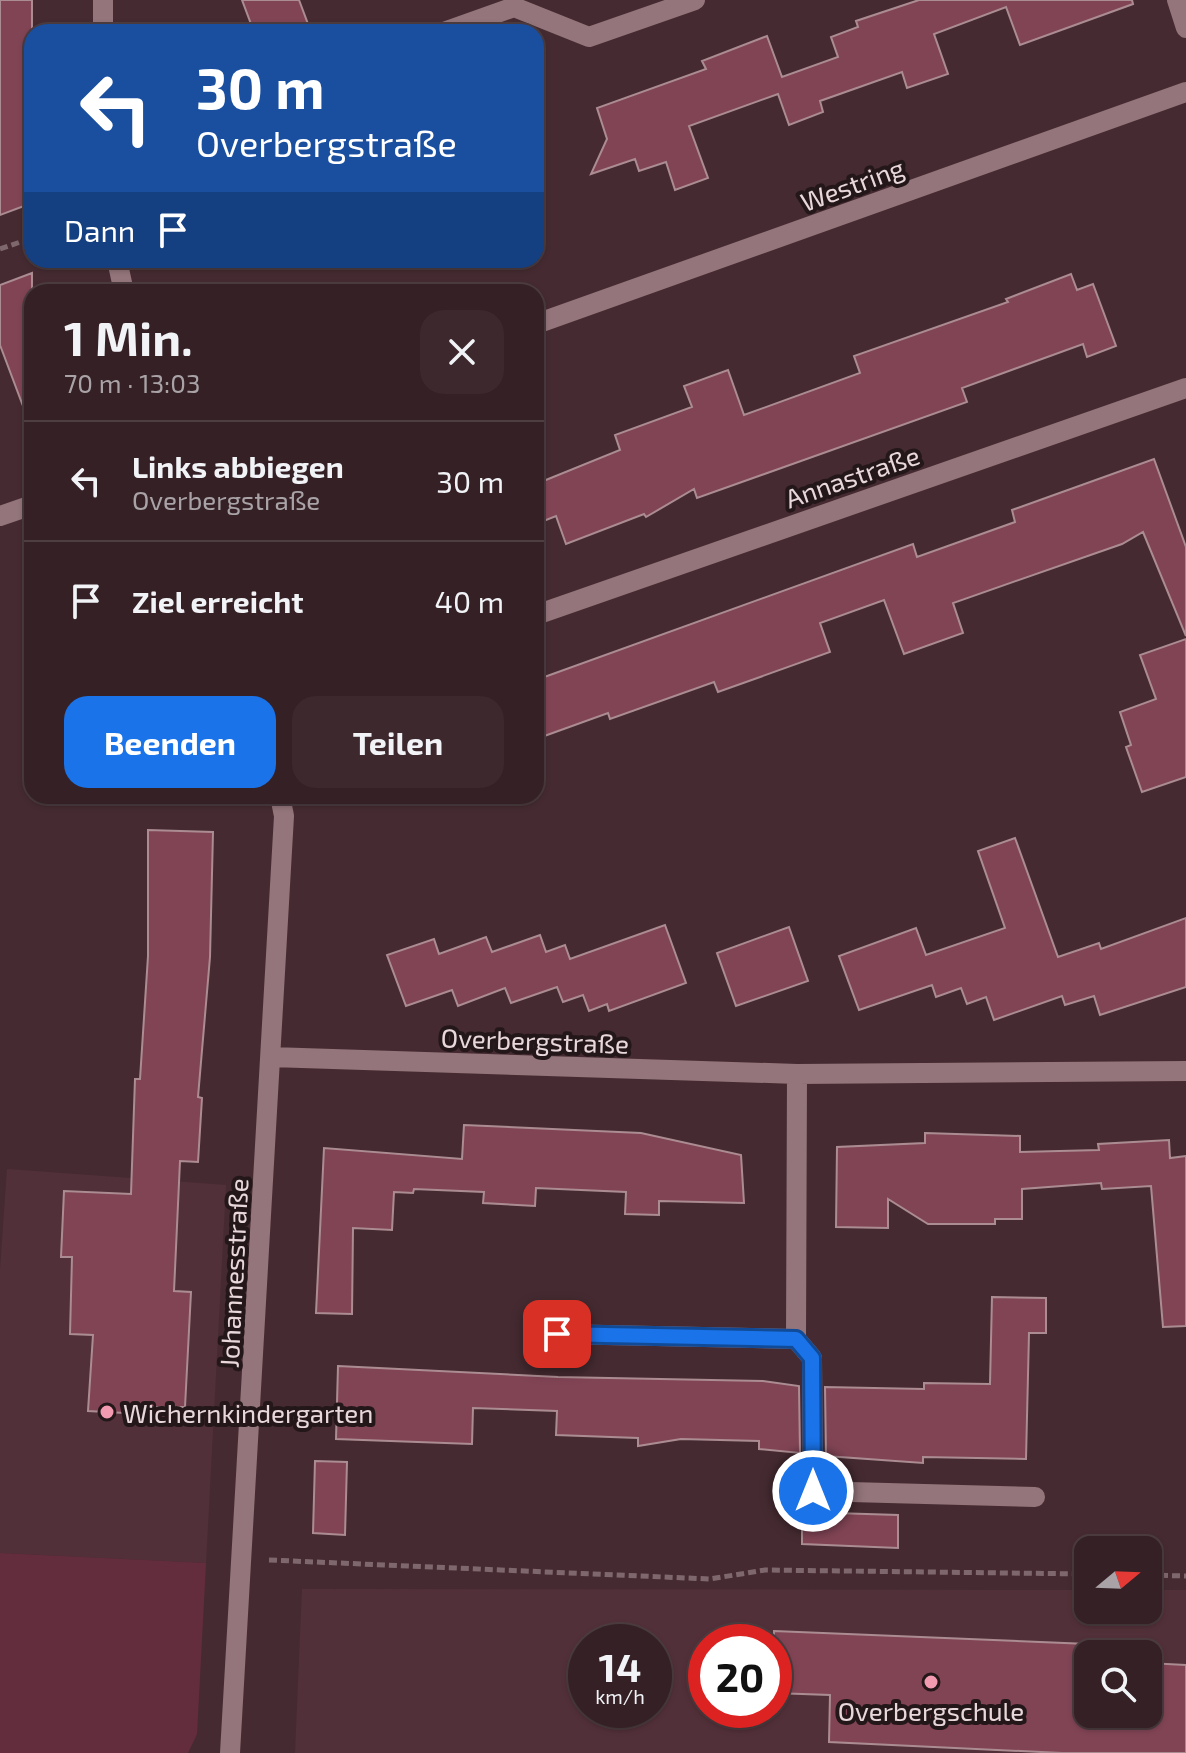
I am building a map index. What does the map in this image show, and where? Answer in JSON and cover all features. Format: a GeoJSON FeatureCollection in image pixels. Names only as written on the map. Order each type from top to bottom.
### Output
{"type":"FeatureCollection","features":[{"type":"Feature","properties":{"kind":"street"},"geometry":{"type":"LineString","coordinates":[[103,0],[103,24]]}},
{"type":"Feature","properties":{"kind":"street"},"geometry":{"type":"LineString","coordinates":[[466,24],[514,7],[589,37],[695,0]]}},
{"type":"Feature","properties":{"kind":"street"},"geometry":{"type":"LineString","coordinates":[[1177,0],[1186,26]]}},
{"type":"Feature","properties":{"kind":"street","name":"Westring"},"geometry":{"type":"LineString","coordinates":[[544,321],[1186,92]]}},
{"type":"Feature","properties":{"kind":"street","name":"Annastraße"},"geometry":{"type":"LineString","coordinates":[[544,612],[1186,388]]}},
{"type":"Feature","properties":{"kind":"street"},"geometry":{"type":"LineString","coordinates":[[0,516],[24,508]]}},
{"type":"Feature","properties":{"kind":"street","name":"Johannesstraße"},"geometry":{"type":"LineString","coordinates":[[230,1753],[244,1559],[284,816],[282,804]]}},
{"type":"Feature","properties":{"kind":"street","name":"Overbergstraße"},"geometry":{"type":"LineString","coordinates":[[271,1057],[797,1074],[1186,1071]]}},
{"type":"Feature","properties":{"kind":"street"},"geometry":{"type":"LineString","coordinates":[[797,1074],[796,1339],[812,1358],[813,1491],[1035,1497]]}},
{"type":"Feature","properties":{"kind":"street"},"geometry":{"type":"LineString","coordinates":[[557,1334],[796,1339]]}},
{"type":"Feature","properties":{"kind":"path"},"geometry":{"type":"LineString","coordinates":[[0,249],[24,241]]}},
{"type":"Feature","properties":{"kind":"path"},"geometry":{"type":"LineString","coordinates":[[244,1559],[710,1579],[765,1570],[1074,1574]]}},
{"type":"Feature","properties":{"kind":"path"},"geometry":{"type":"LineString","coordinates":[[1162,1575],[1186,1576]]}},
{"type":"Feature","properties":{"kind":"shaded area","name":"Wichernkindergarten"},"geometry":{"type":"Polygon","coordinates":[[[7,1169],[226,1185],[206,1563],[0,1553],[0,1270],[7,1169]]]}},
{"type":"Feature","properties":{"kind":"shaded area"},"geometry":{"type":"Polygon","coordinates":[[[0,1553],[206,1563],[197,1734],[188,1753],[0,1753],[0,1553]]]}},
{"type":"Feature","properties":{"kind":"shaded area","name":"Overbergschule"},"geometry":{"type":"Polygon","coordinates":[[[302,1589],[1074,1590],[1074,1624],[1162,1624],[1162,1590],[1186,1590],[1186,1753],[295,1753],[302,1589]]]}},
{"type":"Feature","properties":{"kind":"building"},"geometry":{"type":"Polygon","coordinates":[[[0,0],[32,0],[32,24],[24,24],[24,206],[0,215],[0,0]]]}},
{"type":"Feature","properties":{"kind":"building"},"geometry":{"type":"Polygon","coordinates":[[[242,0],[299,0],[308,24],[251,24],[242,0]]]}},
{"type":"Feature","properties":{"kind":"building"},"geometry":{"type":"Polygon","coordinates":[[[919,0],[1132,0],[1133,4],[1020,45],[1006,7],[934,34],[948,74],[907,88],[902,72],[820,101],[823,112],[789,125],[778,94],[689,126],[708,178],[675,190],[666,162],[639,171],[635,159],[591,174],[607,139],[597,108],[706,69],[702,61],[767,36],[782,77],[838,57],[831,37],[858,27],[856,21],[919,0]]]}},
{"type":"Feature","properties":{"kind":"building"},"geometry":{"type":"Polygon","coordinates":[[[32,273],[32,284],[24,284],[24,409],[0,345],[0,285],[32,273]]]}},
{"type":"Feature","properties":{"kind":"building"},"geometry":{"type":"Polygon","coordinates":[[[1071,274],[1077,290],[1093,284],[1116,346],[1087,357],[1083,344],[962,388],[967,402],[697,498],[694,489],[646,517],[644,514],[566,544],[556,516],[544,521],[544,481],[620,450],[615,435],[692,407],[684,386],[728,370],[744,415],[860,373],[854,356],[1008,302],[1006,299],[1071,274]]]}},
{"type":"Feature","properties":{"kind":"building"},"geometry":{"type":"Polygon","coordinates":[[[1154,459],[1186,547],[1186,636],[1143,532],[1122,544],[953,603],[963,633],[904,654],[884,600],[820,623],[830,652],[718,692],[714,682],[610,719],[608,713],[544,736],[544,677],[913,544],[917,557],[1015,522],[1012,510],[1154,459]]]}},
{"type":"Feature","properties":{"kind":"building"},"geometry":{"type":"Polygon","coordinates":[[[1186,639],[1186,777],[1142,792],[1126,747],[1131,745],[1120,712],[1156,699],[1140,655],[1186,639]]]}},
{"type":"Feature","properties":{"kind":"building"},"geometry":{"type":"Polygon","coordinates":[[[148,830],[213,832],[210,957],[198,1097],[202,1098],[198,1162],[180,1161],[174,1291],[191,1292],[185,1407],[144,1407],[143,1414],[88,1411],[93,1335],[70,1334],[72,1257],[61,1257],[64,1191],[131,1194],[135,1079],[140,1079],[148,956],[148,830]]]}},
{"type":"Feature","properties":{"kind":"building"},"geometry":{"type":"Polygon","coordinates":[[[1015,838],[1058,957],[1099,943],[1101,949],[1186,918],[1186,987],[1100,1015],[1094,996],[1065,1005],[1062,996],[994,1020],[986,997],[967,1004],[961,988],[936,997],[932,985],[859,1010],[839,956],[916,928],[926,955],[1005,928],[978,851],[1015,838]]]}},
{"type":"Feature","properties":{"kind":"building"},"geometry":{"type":"Polygon","coordinates":[[[665,925],[686,983],[609,1011],[607,1004],[589,1011],[583,995],[563,1002],[557,987],[511,1003],[505,988],[458,1006],[452,990],[406,1006],[387,955],[434,939],[439,954],[486,937],[492,952],[540,935],[546,952],[565,945],[570,959],[665,925]]]}},
{"type":"Feature","properties":{"kind":"building"},"geometry":{"type":"Polygon","coordinates":[[[789,927],[808,981],[736,1006],[717,953],[789,927]]]}},
{"type":"Feature","properties":{"kind":"building"},"geometry":{"type":"Polygon","coordinates":[[[464,1125],[641,1133],[741,1155],[744,1203],[659,1201],[659,1215],[625,1214],[626,1192],[536,1188],[535,1206],[483,1203],[484,1192],[414,1189],[413,1193],[394,1192],[392,1230],[353,1228],[352,1314],[316,1313],[324,1148],[462,1159],[464,1125]]]}},
{"type":"Feature","properties":{"kind":"building"},"geometry":{"type":"Polygon","coordinates":[[[925,1133],[1020,1136],[1020,1152],[1099,1150],[1098,1144],[1169,1140],[1170,1158],[1186,1156],[1186,1326],[1163,1327],[1151,1186],[1102,1189],[1101,1183],[1022,1189],[1022,1219],[995,1219],[995,1224],[928,1224],[888,1199],[888,1228],[836,1227],[837,1147],[925,1143],[925,1133]]]}},
{"type":"Feature","properties":{"kind":"building"},"geometry":{"type":"Polygon","coordinates":[[[992,1297],[1046,1298],[1046,1333],[1029,1333],[1026,1459],[923,1457],[923,1463],[826,1456],[825,1387],[924,1389],[924,1383],[990,1384],[992,1297]]]}},
{"type":"Feature","properties":{"kind":"building"},"geometry":{"type":"Polygon","coordinates":[[[338,1366],[558,1377],[763,1381],[799,1386],[800,1453],[759,1449],[759,1441],[681,1439],[638,1446],[638,1438],[556,1435],[557,1411],[473,1408],[472,1444],[336,1439],[338,1366]]]}},
{"type":"Feature","properties":{"kind":"building"},"geometry":{"type":"Polygon","coordinates":[[[315,1461],[347,1462],[345,1535],[313,1533],[315,1461]]]}},
{"type":"Feature","properties":{"kind":"building"},"geometry":{"type":"Polygon","coordinates":[[[802,1512],[898,1515],[898,1548],[802,1544],[802,1512]]]}},
{"type":"Feature","properties":{"kind":"building"},"geometry":{"type":"Polygon","coordinates":[[[792,1632],[1074,1643],[1074,1728],[1162,1728],[1162,1664],[1186,1665],[1186,1753],[1062,1753],[829,1742],[830,1695],[792,1694],[792,1632]]]}},
{"type":"Feature","properties":{"kind":"place","name":"Wichernkindergarten"},"geometry":{"type":"Point","coordinates":[107,1412]}},
{"type":"Feature","properties":{"kind":"place","name":"Overbergschule"},"geometry":{"type":"Point","coordinates":[931,1682]}},
{"type":"Feature","properties":{"kind":"route"},"geometry":{"type":"LineString","coordinates":[[557,1334],[796,1339],[812,1358],[813,1491]]}}]}
